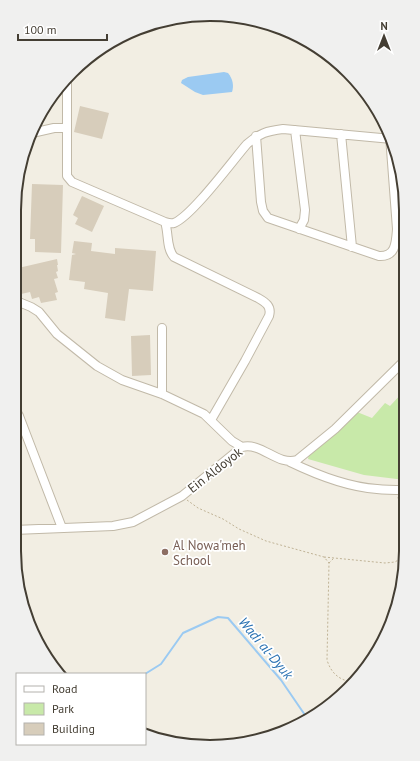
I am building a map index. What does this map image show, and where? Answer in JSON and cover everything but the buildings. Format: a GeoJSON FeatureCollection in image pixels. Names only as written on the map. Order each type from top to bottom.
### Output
{"type":"FeatureCollection","features":[{"type":"Feature","properties":{"kind":"street"},"geometry":{"type":"LineString","coordinates":[[67,86],[67,176],[72,182],[165,222],[174,222],[183,217],[196,204],[247,144],[256,136],[265,132],[283,129],[385,138]]}},
{"type":"Feature","properties":{"kind":"street"},"geometry":{"type":"LineString","coordinates":[[38,131],[54,128],[67,128]]}},
{"type":"Feature","properties":{"kind":"street"},"geometry":{"type":"LineString","coordinates":[[295,130],[305,210],[304,220],[299,229]]}},
{"type":"Feature","properties":{"kind":"street"},"geometry":{"type":"LineString","coordinates":[[341,134],[352,247]]}},
{"type":"Feature","properties":{"kind":"street"},"geometry":{"type":"LineString","coordinates":[[256,136],[263,211],[268,218],[379,256],[389,254],[395,245],[397,228],[391,156]]}},
{"type":"Feature","properties":{"kind":"street"},"geometry":{"type":"LineString","coordinates":[[165,222],[169,250],[174,257],[258,298],[270,308],[266,322],[211,420]]}},
{"type":"Feature","properties":{"kind":"street"},"geometry":{"type":"LineString","coordinates":[[21,303],[39,312],[57,334],[97,366],[122,380],[162,394],[204,414],[232,441],[242,447]]}},
{"type":"Feature","properties":{"kind":"street"},"geometry":{"type":"LineString","coordinates":[[162,328],[162,394]]}},
{"type":"Feature","properties":{"kind":"street"},"geometry":{"type":"LineString","coordinates":[[290,462],[302,457],[335,428],[399,366]]}},
{"type":"Feature","properties":{"kind":"street"},"geometry":{"type":"LineString","coordinates":[[21,421],[62,528]]}},
{"type":"Feature","properties":{"kind":"street","name":"Ein Aldoyok"},"geometry":{"type":"LineString","coordinates":[[21,530],[113,526],[133,522],[182,496],[242,447],[251,446],[307,470],[350,485],[376,489],[399,490]]}},
{"type":"Feature","properties":{"kind":"path"},"geometry":{"type":"LineString","coordinates":[[182,496],[198,508],[223,519],[248,534],[266,541],[324,557],[385,563],[396,562],[399,560]]}},
{"type":"Feature","properties":{"kind":"path"},"geometry":{"type":"LineString","coordinates":[[324,557],[328,563],[327,660],[336,676],[347,681]]}},
{"type":"Feature","properties":{"kind":"path"},"geometry":{"type":"LineString","coordinates":[[328,563],[334,558]]}},
{"type":"Feature","properties":{"kind":"green space"},"geometry":{"type":"Polygon","coordinates":[[[399,396],[399,479],[364,475],[308,459],[309,454],[357,412],[372,418],[385,403],[390,406],[399,396]]]}},
{"type":"Feature","properties":{"kind":"water"},"geometry":{"type":"Polygon","coordinates":[[[224,72],[230,75],[232,80],[232,92],[203,95],[181,83],[182,80],[188,77],[224,72]]]}},
{"type":"Feature","properties":{"kind":"waterway","name":"Wadi al-Dyuk"},"geometry":{"type":"LineString","coordinates":[[146,673],[161,664],[183,633],[218,617],[228,618],[281,680],[305,715]]}},
{"type":"Feature","properties":{"kind":"place","name":"Al Nowa'meh School"},"geometry":{"type":"Point","coordinates":[165,552]}}]}
